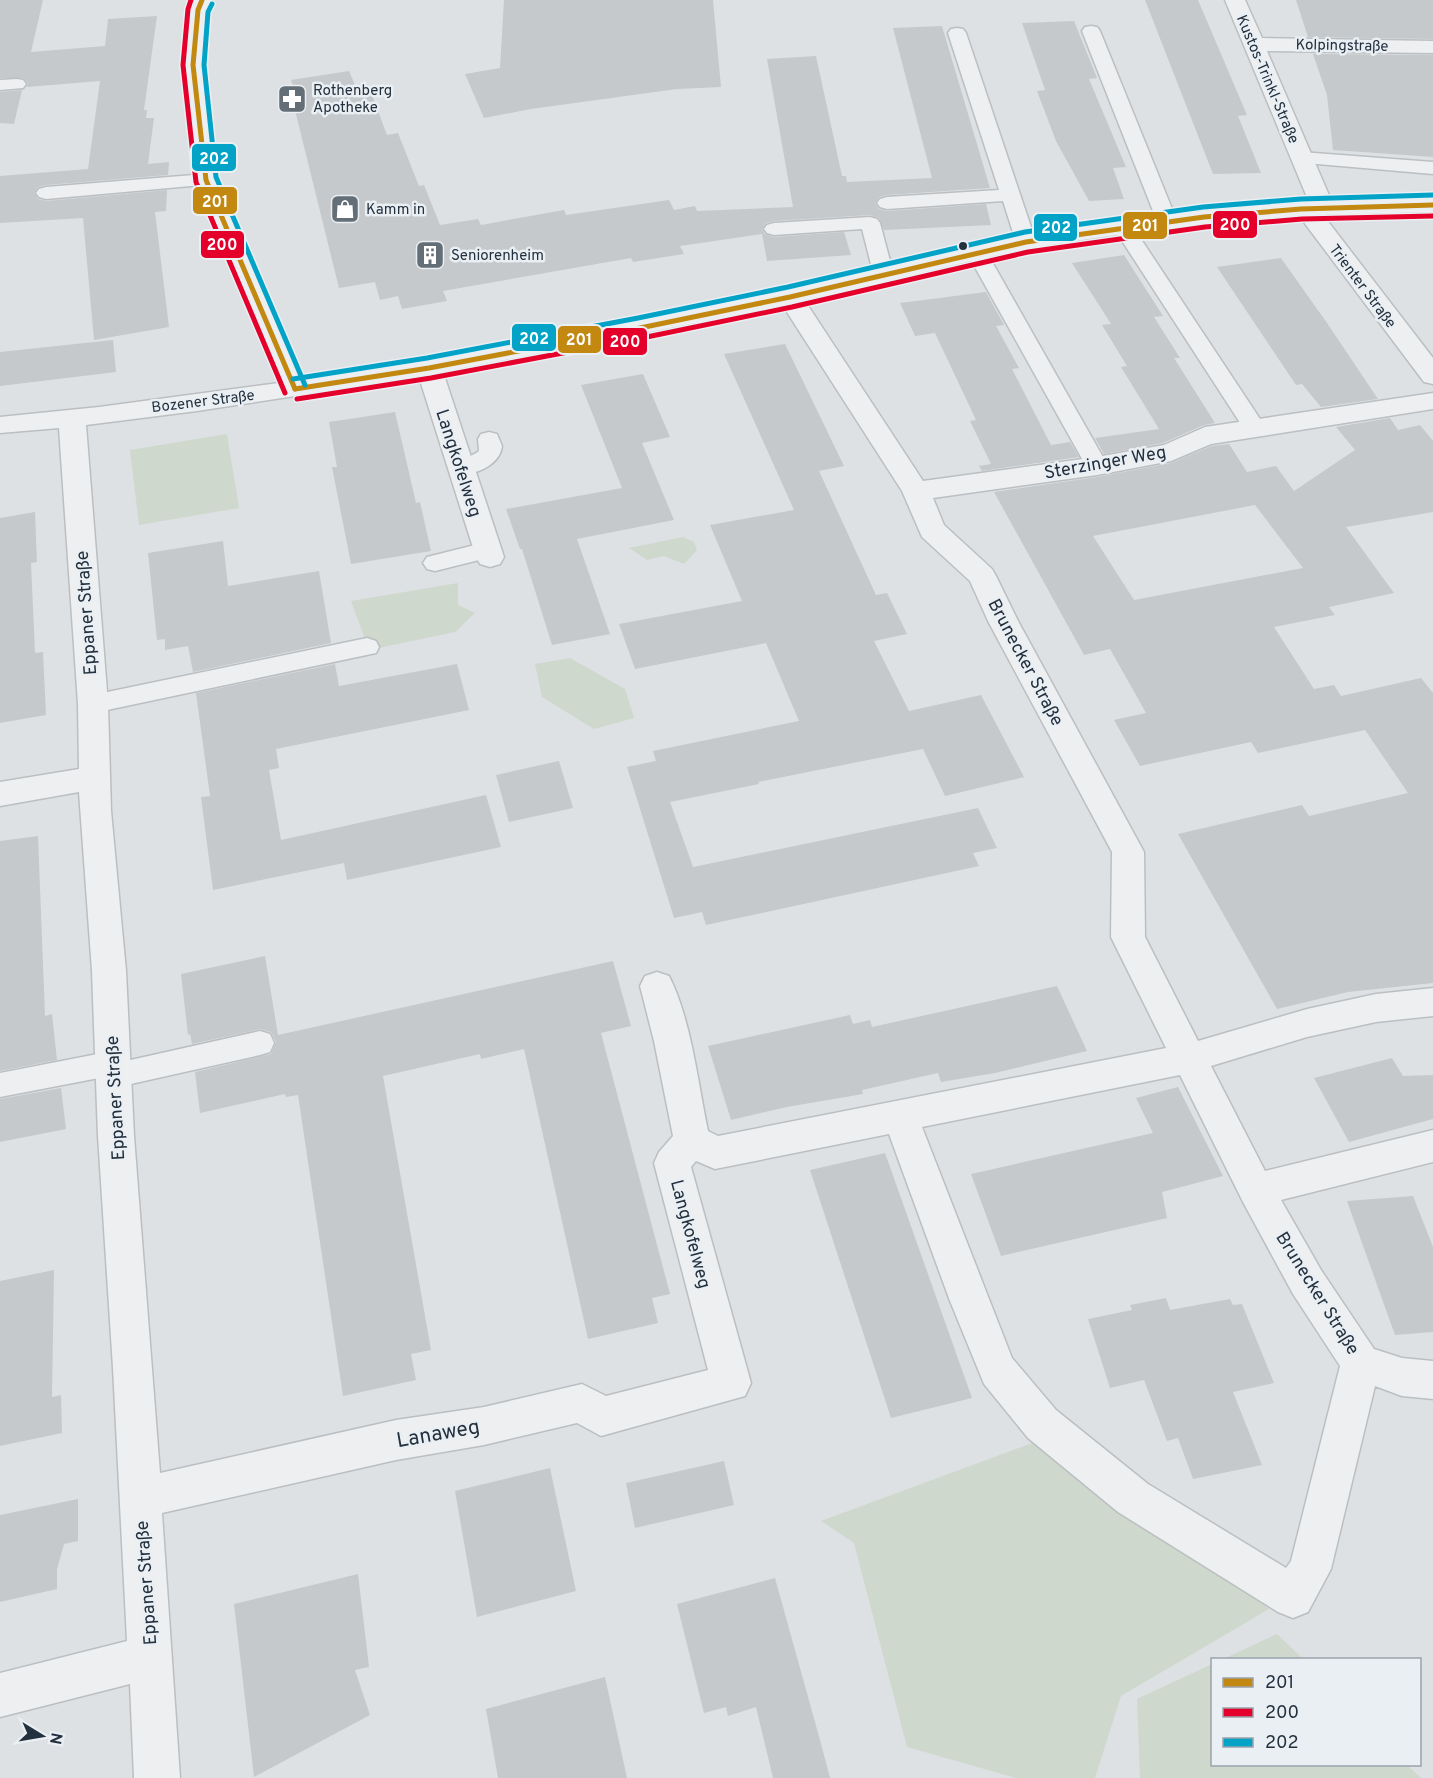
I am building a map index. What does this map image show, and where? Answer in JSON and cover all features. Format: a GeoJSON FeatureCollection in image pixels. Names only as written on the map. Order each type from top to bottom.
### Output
{"type":"FeatureCollection","features":[{"type":"Feature","properties":{"kind":"street"},"geometry":{"type":"LineString","coordinates":[[202,0],[198,10],[193,65],[206,180],[295,389]]}},
{"type":"Feature","properties":{"kind":"street","name":"Kustos-Trinkl-Straße"},"geometry":{"type":"LineString","coordinates":[[1236,0],[1252,44],[1301,158],[1315,208]]}},
{"type":"Feature","properties":{"kind":"street","name":"Kolpingstraße"},"geometry":{"type":"LineString","coordinates":[[1252,44],[1433,47]]}},
{"type":"Feature","properties":{"kind":"street","name":"Bozener Straße"},"geometry":{"type":"LineString","coordinates":[[0,424],[72,418],[295,389],[429,368],[790,297],[1026,242],[1124,227],[1315,208],[1433,205]]}},
{"type":"Feature","properties":{"kind":"street","name":"Trienter Straße"},"geometry":{"type":"LineString","coordinates":[[1315,208],[1429,365]]}},
{"type":"Feature","properties":{"kind":"street","name":"Brunecker Straße"},"geometry":{"type":"LineString","coordinates":[[790,297],[916,491],[932,530],[982,576],[1003,621],[1128,852],[1128,937],[1256,1190],[1307,1282],[1361,1363],[1402,1377],[1433,1380]]}},
{"type":"Feature","properties":{"kind":"street","name":"Langkofelweg"},"geometry":{"type":"LineString","coordinates":[[429,368],[488,554]]}},
{"type":"Feature","properties":{"kind":"street","name":"Sterzinger Weg"},"geometry":{"type":"LineString","coordinates":[[916,491],[1097,466],[1171,452],[1205,436],[1433,401]]}},
{"type":"Feature","properties":{"kind":"street","name":"Eppaner Straße"},"geometry":{"type":"LineString","coordinates":[[72,418],[93,704],[94,778],[109,971],[113,1069],[157,1778]]}},
{"type":"Feature","properties":{"kind":"street"},"geometry":{"type":"LineString","coordinates":[[0,794],[94,778]]}},
{"type":"Feature","properties":{"kind":"street"},"geometry":{"type":"LineString","coordinates":[[657,986],[672,1041],[692,1140],[715,1153],[1190,1058],[1306,1023],[1376,1008],[1433,1002]]}},
{"type":"Feature","properties":{"kind":"street"},"geometry":{"type":"LineString","coordinates":[[900,1116],[969,1301],[998,1371],[1042,1424],[1133,1498],[1293,1597],[1310,1569],[1361,1363]]}},
{"type":"Feature","properties":{"kind":"street","name":"Langkofelweg"},"geometry":{"type":"LineString","coordinates":[[692,1140],[672,1163],[731,1383]]}},
{"type":"Feature","properties":{"kind":"street"},"geometry":{"type":"LineString","coordinates":[[1256,1190],[1433,1146]]}},
{"type":"Feature","properties":{"kind":"street","name":"Lanaweg"},"geometry":{"type":"LineString","coordinates":[[141,1497],[396,1440],[484,1426],[582,1403],[601,1417],[731,1383]]}},
{"type":"Feature","properties":{"kind":"street"},"geometry":{"type":"LineString","coordinates":[[0,1695],[151,1657]]}},
{"type":"Feature","properties":{"kind":"lane"},"geometry":{"type":"LineString","coordinates":[[1091,32],[1167,221]]}},
{"type":"Feature","properties":{"kind":"lane"},"geometry":{"type":"LineString","coordinates":[[957,33],[1026,242]]}},
{"type":"Feature","properties":{"kind":"lane","name":"Kustos-Trinkl-Straße"},"geometry":{"type":"LineString","coordinates":[[1301,158],[1433,168]]}},
{"type":"Feature","properties":{"kind":"lane"},"geometry":{"type":"LineString","coordinates":[[46,193],[206,180]]}},
{"type":"Feature","properties":{"kind":"lane"},"geometry":{"type":"LineString","coordinates":[[887,203],[1009,195]]}},
{"type":"Feature","properties":{"kind":"lane"},"geometry":{"type":"LineString","coordinates":[[774,229],[870,223],[884,276]]}},
{"type":"Feature","properties":{"kind":"lane"},"geometry":{"type":"LineString","coordinates":[[1124,227],[1254,427]]}},
{"type":"Feature","properties":{"kind":"lane"},"geometry":{"type":"LineString","coordinates":[[977,254],[1097,466]]}},
{"type":"Feature","properties":{"kind":"lane"},"geometry":{"type":"LineString","coordinates":[[461,468],[483,460],[490,453],[492,445],[489,439]]}},
{"type":"Feature","properties":{"kind":"lane"},"geometry":{"type":"LineString","coordinates":[[435,563],[488,554]]}},
{"type":"Feature","properties":{"kind":"lane"},"geometry":{"type":"LineString","coordinates":[[93,704],[367,647]]}},
{"type":"Feature","properties":{"kind":"lane"},"geometry":{"type":"LineString","coordinates":[[0,1085],[113,1069],[260,1043]]}},
{"type":"Feature","properties":{"kind":"shaded area"},"geometry":{"type":"Polygon","coordinates":[[[227,434],[239,508],[139,525],[130,450],[227,434]]]}},
{"type":"Feature","properties":{"kind":"shaded area"},"geometry":{"type":"Polygon","coordinates":[[[683,537],[694,542],[697,550],[684,564],[664,556],[647,560],[629,548],[683,537]]]}},
{"type":"Feature","properties":{"kind":"shaded area"},"geometry":{"type":"Polygon","coordinates":[[[458,583],[458,605],[475,613],[455,632],[369,650],[351,601],[458,583]]]}},
{"type":"Feature","properties":{"kind":"shaded area"},"geometry":{"type":"Polygon","coordinates":[[[570,658],[625,689],[634,718],[594,729],[542,697],[535,664],[570,658]]]}},
{"type":"Feature","properties":{"kind":"shaded area"},"geometry":{"type":"Polygon","coordinates":[[[1043,1439],[1269,1609],[1121,1696],[1095,1778],[1016,1778],[907,1747],[854,1543],[821,1521],[1043,1439]]]}},
{"type":"Feature","properties":{"kind":"shaded area"},"geometry":{"type":"Polygon","coordinates":[[[1277,1634],[1302,1658],[1225,1658],[1277,1634]]]}},
{"type":"Feature","properties":{"kind":"shaded area"},"geometry":{"type":"Polygon","coordinates":[[[1211,1664],[1211,1766],[1408,1766],[1421,1778],[1140,1778],[1137,1699],[1211,1664]]]}},
{"type":"Feature","properties":{"kind":"building"},"geometry":{"type":"Polygon","coordinates":[[[0,0],[43,0],[31,52],[105,46],[108,19],[157,16],[144,110],[147,110],[146,118],[154,118],[148,164],[169,162],[168,175],[46,185],[38,187],[34,193],[38,199],[46,201],[167,190],[166,211],[155,212],[169,327],[94,340],[83,218],[0,223],[0,176],[88,169],[100,81],[27,87],[28,83],[23,78],[0,78],[0,0]]]}},
{"type":"Feature","properties":{"kind":"building"},"geometry":{"type":"Polygon","coordinates":[[[504,0],[713,0],[721,87],[677,89],[531,109],[484,118],[465,74],[500,68],[504,0]]]}},
{"type":"Feature","properties":{"kind":"building"},"geometry":{"type":"Polygon","coordinates":[[[1145,0],[1198,0],[1247,115],[1238,116],[1261,173],[1213,174],[1145,0]]]}},
{"type":"Feature","properties":{"kind":"building"},"geometry":{"type":"Polygon","coordinates":[[[1296,0],[1433,0],[1433,39],[1308,37],[1296,0]]]}},
{"type":"Feature","properties":{"kind":"building"},"geometry":{"type":"Polygon","coordinates":[[[1074,21],[1097,78],[1089,79],[1126,167],[1113,168],[1124,199],[1089,201],[1056,141],[1037,91],[1045,90],[1022,23],[1074,21]]]}},
{"type":"Feature","properties":{"kind":"building"},"geometry":{"type":"Polygon","coordinates":[[[942,26],[990,188],[887,195],[879,197],[875,203],[879,209],[887,211],[986,204],[991,225],[884,230],[879,218],[870,215],[774,221],[766,223],[762,229],[765,234],[773,237],[844,232],[851,255],[767,261],[762,234],[680,246],[684,254],[633,262],[631,258],[443,291],[447,301],[402,309],[398,296],[380,300],[375,282],[339,288],[290,90],[294,89],[291,80],[349,71],[355,85],[368,84],[387,135],[398,133],[419,186],[424,185],[440,225],[478,219],[481,225],[564,210],[566,215],[669,200],[674,210],[695,206],[697,211],[793,207],[767,59],[816,56],[842,176],[846,176],[847,182],[932,178],[893,28],[942,26]]]}},
{"type":"Feature","properties":{"kind":"building"},"geometry":{"type":"Polygon","coordinates":[[[1313,54],[1433,55],[1433,157],[1333,150],[1327,95],[1313,54]]]}},
{"type":"Feature","properties":{"kind":"building"},"geometry":{"type":"Polygon","coordinates":[[[22,90],[14,124],[0,123],[0,92],[22,90]]]}},
{"type":"Feature","properties":{"kind":"building"},"geometry":{"type":"Polygon","coordinates":[[[1124,255],[1163,316],[1154,317],[1180,358],[1174,358],[1215,423],[1204,425],[1163,443],[1104,454],[1095,438],[1159,429],[1121,367],[1127,366],[1102,325],[1111,324],[1072,263],[1124,255]]]}},
{"type":"Feature","properties":{"kind":"building"},"geometry":{"type":"Polygon","coordinates":[[[1281,258],[1378,399],[1321,407],[1302,384],[1296,385],[1217,267],[1281,258]]]}},
{"type":"Feature","properties":{"kind":"building"},"geometry":{"type":"Polygon","coordinates":[[[986,292],[1004,325],[996,326],[1019,368],[1012,369],[1051,445],[1070,442],[1079,457],[982,471],[979,466],[991,464],[970,421],[976,420],[935,333],[915,336],[900,303],[986,292]]]}},
{"type":"Feature","properties":{"kind":"building"},"geometry":{"type":"Polygon","coordinates":[[[113,340],[116,372],[0,386],[0,352],[113,340]]]}},
{"type":"Feature","properties":{"kind":"building"},"geometry":{"type":"Polygon","coordinates":[[[785,344],[844,466],[819,471],[876,595],[887,593],[907,634],[874,641],[909,711],[981,695],[1024,777],[945,796],[923,749],[670,802],[693,867],[978,808],[997,848],[973,853],[979,866],[706,925],[702,912],[674,918],[627,767],[656,761],[653,751],[799,721],[766,643],[635,669],[619,624],[742,601],[710,525],[794,510],[724,354],[785,344]]]}},
{"type":"Feature","properties":{"kind":"building"},"geometry":{"type":"Polygon","coordinates":[[[643,374],[670,437],[642,443],[674,520],[577,539],[610,634],[552,645],[522,549],[520,549],[506,509],[622,488],[581,385],[643,374]]]}},
{"type":"Feature","properties":{"kind":"building"},"geometry":{"type":"Polygon","coordinates":[[[395,412],[416,503],[420,502],[431,551],[351,564],[332,467],[337,467],[329,422],[395,412]]]}},
{"type":"Feature","properties":{"kind":"building"},"geometry":{"type":"Polygon","coordinates":[[[1390,418],[1398,430],[1420,425],[1433,441],[1433,512],[1346,527],[1394,593],[1329,607],[1335,615],[1274,627],[1314,689],[1334,685],[1341,696],[1421,678],[1433,693],[1433,983],[1348,992],[1277,1009],[1178,834],[1302,805],[1309,816],[1408,793],[1365,730],[1258,753],[1251,742],[1140,766],[1114,720],[1146,713],[1110,649],[1084,655],[994,492],[1097,477],[1171,463],[1212,446],[1229,444],[1247,472],[1276,466],[1294,491],[1355,450],[1336,427],[1390,418]],[[1255,505],[1093,536],[1134,600],[1303,568],[1255,505]]]}},
{"type":"Feature","properties":{"kind":"building"},"geometry":{"type":"Polygon","coordinates":[[[35,512],[37,562],[31,563],[35,653],[43,652],[46,715],[0,723],[0,518],[35,512]]]}},
{"type":"Feature","properties":{"kind":"building"},"geometry":{"type":"Polygon","coordinates":[[[223,541],[228,586],[319,571],[331,643],[193,672],[188,646],[165,650],[165,639],[157,640],[148,553],[223,541]]]}},
{"type":"Feature","properties":{"kind":"building"},"geometry":{"type":"Polygon","coordinates":[[[335,664],[339,686],[457,664],[469,710],[276,749],[279,768],[269,770],[281,840],[486,795],[501,847],[347,880],[344,863],[213,890],[201,797],[210,796],[196,693],[335,664]]]}},
{"type":"Feature","properties":{"kind":"building"},"geometry":{"type":"Polygon","coordinates":[[[559,761],[573,808],[509,822],[496,775],[559,761]]]}},
{"type":"Feature","properties":{"kind":"building"},"geometry":{"type":"Polygon","coordinates":[[[38,836],[45,1016],[52,1014],[57,1060],[0,1071],[0,841],[38,836]]]}},
{"type":"Feature","properties":{"kind":"building"},"geometry":{"type":"Polygon","coordinates":[[[265,956],[278,1035],[613,961],[631,1026],[601,1033],[670,1294],[652,1298],[658,1323],[588,1339],[524,1049],[481,1059],[480,1054],[383,1076],[431,1350],[411,1354],[416,1380],[343,1396],[298,1095],[286,1097],[285,1094],[200,1113],[195,1072],[271,1054],[276,1042],[271,1032],[260,1029],[192,1044],[190,1034],[188,1035],[181,974],[265,956]]]}},
{"type":"Feature","properties":{"kind":"building"},"geometry":{"type":"Polygon","coordinates":[[[1057,986],[1087,1051],[995,1073],[941,1082],[938,1073],[862,1090],[863,1094],[787,1107],[731,1120],[708,1046],[850,1015],[853,1024],[870,1020],[872,1027],[1057,986]]]}},
{"type":"Feature","properties":{"kind":"building"},"geometry":{"type":"Polygon","coordinates":[[[1392,1058],[1403,1076],[1433,1075],[1433,1119],[1349,1142],[1314,1078],[1392,1058]]]}},
{"type":"Feature","properties":{"kind":"building"},"geometry":{"type":"Polygon","coordinates":[[[1178,1087],[1223,1176],[1162,1192],[1167,1218],[1001,1256],[971,1174],[1153,1133],[1136,1098],[1178,1087]]]}},
{"type":"Feature","properties":{"kind":"building"},"geometry":{"type":"Polygon","coordinates":[[[61,1088],[66,1129],[0,1142],[0,1099],[61,1088]]]}},
{"type":"Feature","properties":{"kind":"building"},"geometry":{"type":"Polygon","coordinates":[[[885,1153],[972,1398],[891,1418],[810,1170],[885,1153]]]}},
{"type":"Feature","properties":{"kind":"building"},"geometry":{"type":"Polygon","coordinates":[[[1413,1196],[1433,1247],[1433,1332],[1395,1335],[1347,1201],[1413,1196]]]}},
{"type":"Feature","properties":{"kind":"building"},"geometry":{"type":"Polygon","coordinates":[[[54,1270],[52,1397],[61,1395],[62,1433],[0,1446],[0,1281],[54,1270]]]}},
{"type":"Feature","properties":{"kind":"building"},"geometry":{"type":"Polygon","coordinates":[[[1166,1298],[1170,1310],[1230,1299],[1233,1305],[1242,1304],[1274,1383],[1233,1392],[1262,1465],[1193,1479],[1178,1438],[1167,1441],[1144,1380],[1110,1388],[1088,1319],[1132,1310],[1130,1305],[1166,1298]]]}},
{"type":"Feature","properties":{"kind":"building"},"geometry":{"type":"Polygon","coordinates":[[[724,1461],[734,1505],[635,1528],[626,1483],[724,1461]]]}},
{"type":"Feature","properties":{"kind":"building"},"geometry":{"type":"Polygon","coordinates":[[[550,1468],[576,1591],[477,1617],[455,1491],[550,1468]]]}},
{"type":"Feature","properties":{"kind":"building"},"geometry":{"type":"Polygon","coordinates":[[[78,1499],[78,1541],[64,1544],[57,1569],[57,1589],[0,1602],[0,1515],[78,1499]]]}},
{"type":"Feature","properties":{"kind":"building"},"geometry":{"type":"Polygon","coordinates":[[[358,1574],[369,1667],[355,1670],[370,1715],[254,1777],[234,1604],[358,1574]]]}},
{"type":"Feature","properties":{"kind":"building"},"geometry":{"type":"Polygon","coordinates":[[[775,1578],[830,1778],[773,1778],[756,1707],[728,1716],[726,1707],[704,1713],[677,1604],[775,1578]]]}},
{"type":"Feature","properties":{"kind":"building"},"geometry":{"type":"Polygon","coordinates":[[[605,1677],[627,1778],[498,1778],[486,1709],[605,1677]]]}},
{"type":"Feature","properties":{"kind":"transit line","name":"200"},"geometry":{"type":"LineString","coordinates":[[191,0],[188,9],[183,65],[196,182],[285,393]]}},
{"type":"Feature","properties":{"kind":"transit line","name":"201"},"geometry":{"type":"LineString","coordinates":[[202,0],[198,10],[193,65],[206,180],[295,389]]}},
{"type":"Feature","properties":{"kind":"transit line","name":"202"},"geometry":{"type":"LineString","coordinates":[[212,4],[208,12],[204,65],[216,177],[305,385]]}},
{"type":"Feature","properties":{"kind":"transit line","name":"202"},"geometry":{"type":"LineString","coordinates":[[293,379],[427,358],[638,318],[788,287],[1025,232],[1203,207],[1301,199],[1433,195]]}},
{"type":"Feature","properties":{"kind":"transit line","name":"201"},"geometry":{"type":"LineString","coordinates":[[295,389],[429,368],[640,328],[790,297],[1026,242],[1204,217],[1301,209],[1433,205]]}},
{"type":"Feature","properties":{"kind":"transit line","name":"200"},"geometry":{"type":"LineString","coordinates":[[297,399],[431,378],[642,338],[792,307],[1028,252],[1205,227],[1302,219],[1433,216]]}},
{"type":"Feature","properties":{"kind":"place","name":"Rothenberg Apotheke"},"geometry":{"type":"Point","coordinates":[292,99]}},
{"type":"Feature","properties":{"kind":"place","name":"Kamm in"},"geometry":{"type":"Point","coordinates":[345,209]}},
{"type":"Feature","properties":{"kind":"place","name":"Seniorenheim"},"geometry":{"type":"Point","coordinates":[430,255]}}]}
